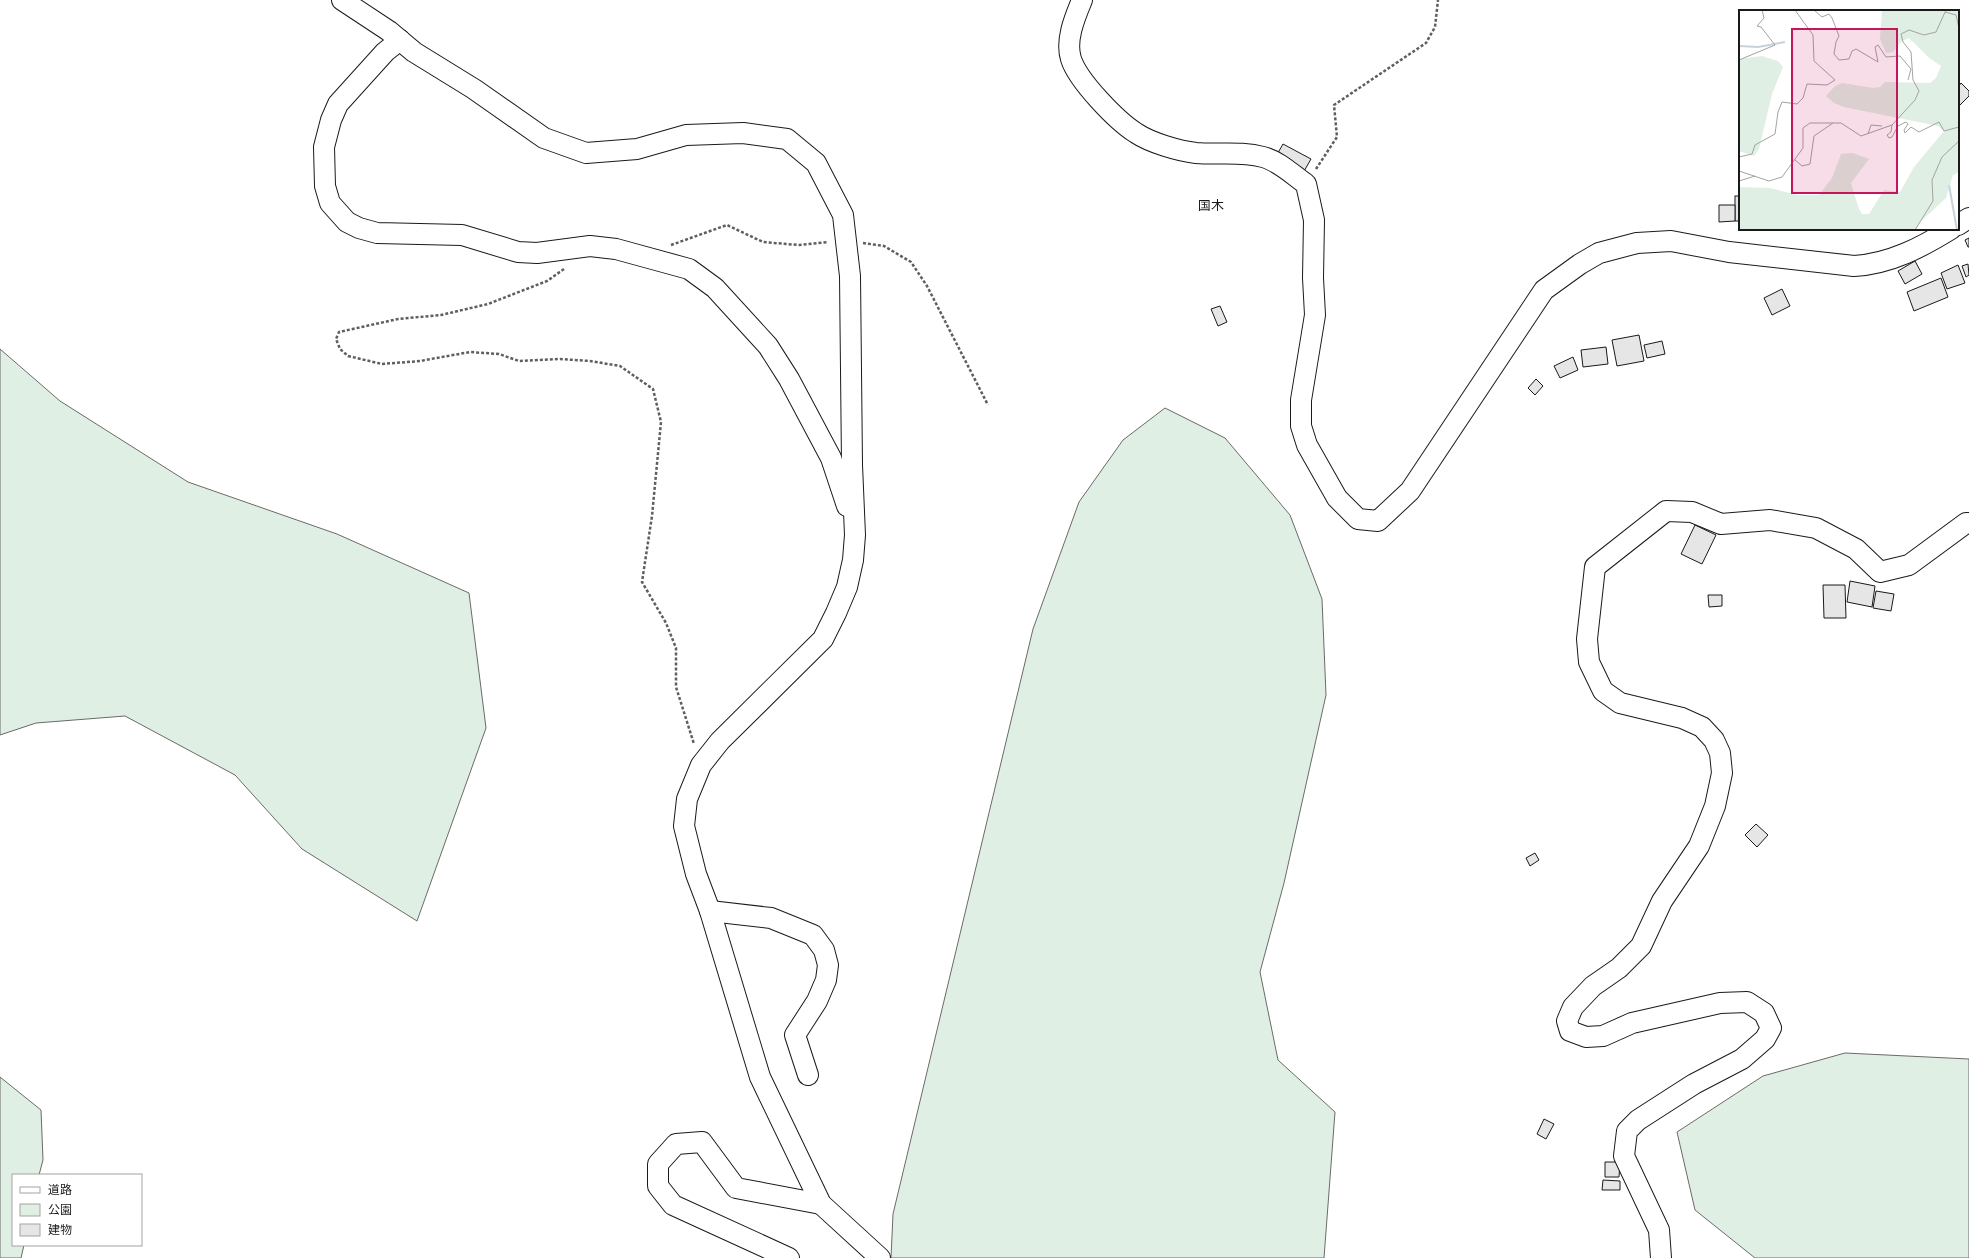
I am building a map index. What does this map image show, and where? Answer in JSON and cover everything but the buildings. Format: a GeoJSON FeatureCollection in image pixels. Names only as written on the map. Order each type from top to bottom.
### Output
{"type":"FeatureCollection","features":[{"type":"Feature","properties":{"kind":"street"},"geometry":{"type":"LineString","coordinates":[[342,0],[369,17],[414,52],[474,89],[544,138],[586,153],[637,150],[686,135],[742,133],[788,140],[816,163],[844,215],[850,276],[852,465],[855,535],[853,560],[847,587],[823,639],[735,726],[700,765],[687,799],[684,826],[696,874],[710,911],[760,1077],[821,1204],[880,1258]]}},
{"type":"Feature","properties":{"kind":"street"},"geometry":{"type":"LineString","coordinates":[[1082,0],[1074,19],[1070,42],[1070,58],[1086,84],[1124,124],[1137,134],[1156,143],[1196,153],[1232,152],[1263,157],[1276,162],[1306,184],[1314,220],[1313,278],[1315,315],[1301,400],[1301,426],[1307,445],[1338,498],[1358,519],[1378,520],[1410,491],[1544,290],[1580,264],[1599,253],[1637,243],[1671,241],[1729,252],[1854,266],[1870,265],[1891,260],[1930,242],[1949,230]]}},
{"type":"Feature","properties":{"kind":"street"},"geometry":{"type":"LineString","coordinates":[[400,40],[385,52],[338,104],[331,120],[324,147],[325,186],[330,203],[347,222],[359,228],[377,233],[462,235],[518,252],[537,253],[590,246],[616,249],[689,269],[714,288],[768,346],[789,379],[831,458],[855,535]]}},
{"type":"Feature","properties":{"kind":"street"},"geometry":{"type":"LineString","coordinates":[[1959,224],[1969,218]]}},
{"type":"Feature","properties":{"kind":"street"},"geometry":{"type":"LineString","coordinates":[[1661,1258],[1659,1230],[1624,1156],[1627,1131],[1638,1120],[1694,1084],[1742,1059],[1766,1039],[1771,1028],[1764,1013],[1746,1002],[1720,1003],[1632,1023],[1603,1036],[1586,1037],[1570,1031],[1567,1021],[1573,1007],[1593,986],[1619,968],[1642,946],[1662,901],[1699,846],[1715,806],[1722,773],[1720,753],[1714,740],[1702,728],[1682,718],[1620,703],[1603,690],[1589,662],[1587,639],[1595,567],[1666,511],[1692,512],[1721,524],[1770,520],[1816,528],[1856,549],[1880,572],[1909,565],[1969,523]]}},
{"type":"Feature","properties":{"kind":"street"},"geometry":{"type":"LineString","coordinates":[[710,911],[771,918],[813,935],[824,950],[828,965],[826,980],[817,1001],[795,1035],[808,1075]]}},
{"type":"Feature","properties":{"kind":"street"},"geometry":{"type":"LineString","coordinates":[[789,1258],[673,1205],[658,1186],[658,1164],[676,1144],[702,1142],[736,1188],[821,1204]]}},
{"type":"Feature","properties":{"kind":"path"},"geometry":{"type":"LineString","coordinates":[[1306,184],[1338,137],[1334,105],[1426,43],[1435,27],[1438,0]]}},
{"type":"Feature","properties":{"kind":"path"},"geometry":{"type":"LineString","coordinates":[[568,266],[547,281],[488,304],[441,315],[398,320],[339,332],[336,339],[340,349],[348,356],[382,364],[420,361],[470,352],[499,354],[519,361],[560,359],[590,361],[620,366],[653,389],[661,422],[652,516],[642,582],[666,623],[676,648],[676,687],[700,765]]}},
{"type":"Feature","properties":{"kind":"green space"},"geometry":{"type":"Polygon","coordinates":[[[0,349],[60,401],[188,482],[337,534],[469,593],[486,728],[417,921],[302,849],[235,775],[125,716],[36,723],[0,735],[0,349]]]}},
{"type":"Feature","properties":{"kind":"green space"},"geometry":{"type":"Polygon","coordinates":[[[1165,408],[1225,438],[1290,515],[1322,599],[1326,695],[1284,883],[1260,972],[1278,1060],[1335,1112],[1324,1258],[891,1258],[893,1214],[1033,629],[1079,502],[1123,440],[1165,408]]]}},
{"type":"Feature","properties":{"kind":"green space"},"geometry":{"type":"Polygon","coordinates":[[[1845,1053],[1969,1059],[1969,1258],[1755,1258],[1695,1210],[1677,1132],[1763,1076],[1845,1053]]]}},
{"type":"Feature","properties":{"kind":"green space"},"geometry":{"type":"Polygon","coordinates":[[[0,1077],[41,1110],[43,1160],[39,1174],[12,1174],[12,1246],[24,1246],[21,1258],[0,1258],[0,1077]]]}},
{"type":"Feature","properties":{"kind":"district","name":"国木"},"geometry":{"type":"Point","coordinates":[1211,205]}}]}
